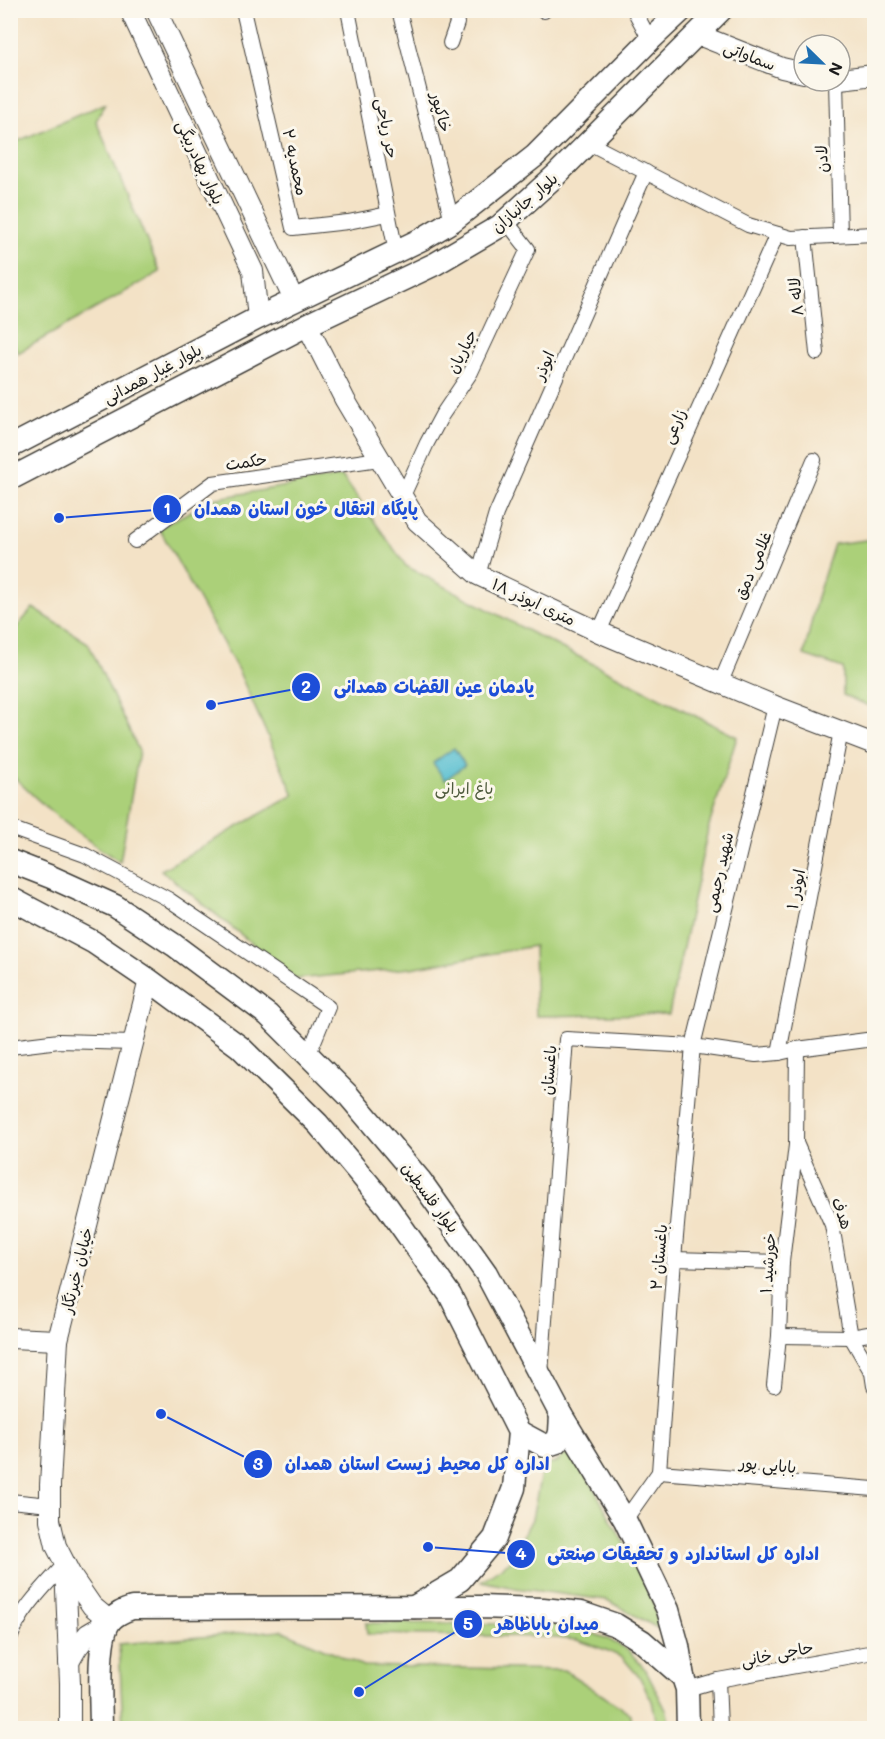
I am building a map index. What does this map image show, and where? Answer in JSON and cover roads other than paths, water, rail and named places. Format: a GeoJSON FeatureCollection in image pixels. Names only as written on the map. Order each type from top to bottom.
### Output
{"type":"FeatureCollection","features":[{"type":"Feature","properties":{"kind":"main road","name":"بلوار بهادربیگی"},"geometry":{"type":"LineString","coordinates":[[130,10],[253,271],[258,318]]}},
{"type":"Feature","properties":{"kind":"main road","name":"بلوار بهادربیگی"},"geometry":{"type":"LineString","coordinates":[[156,10],[294,300]]}},
{"type":"Feature","properties":{"kind":"main road","name":"بلوار جانبازان"},"geometry":{"type":"LineString","coordinates":[[294,300],[396,252],[452,221],[535,156],[682,10]]}},
{"type":"Feature","properties":{"kind":"main road","name":"بلوار جانبازان"},"geometry":{"type":"LineString","coordinates":[[287,335],[435,264],[500,226],[589,143],[721,10]]}},
{"type":"Feature","properties":{"kind":"main road","name":"سماواتی"},"geometry":{"type":"LineString","coordinates":[[696,34],[792,70]]}},
{"type":"Feature","properties":{"kind":"main road"},"geometry":{"type":"LineString","coordinates":[[852,78],[874,75]]}},
{"type":"Feature","properties":{"kind":"main road","name":"بلوار غبار همدانی"},"geometry":{"type":"LineString","coordinates":[[10,447],[294,300]]}},
{"type":"Feature","properties":{"kind":"main road","name":"۱۸ متری ابوذر"},"geometry":{"type":"LineString","coordinates":[[307,325],[345,400],[417,521],[478,575],[599,632],[775,706],[874,744]]}},
{"type":"Feature","properties":{"kind":"main road","name":"بلوار غبار همدانی"},"geometry":{"type":"LineString","coordinates":[[10,479],[287,335]]}},
{"type":"Feature","properties":{"kind":"main road","name":"بلوار فلسطین"},"geometry":{"type":"LineString","coordinates":[[10,861],[115,906],[174,945],[268,1015],[348,1095],[420,1180],[486,1273],[561,1415],[625,1520],[668,1610],[685,1683],[688,1728]]}},
{"type":"Feature","properties":{"kind":"main road"},"geometry":{"type":"LineString","coordinates":[[10,898],[93,942],[150,980],[240,1047],[318,1124],[387,1206],[450,1296],[519,1432],[514,1488],[495,1538],[460,1580],[414,1607]]}},
{"type":"Feature","properties":{"kind":"main road","name":"خیابان خبرنگار"},"geometry":{"type":"LineString","coordinates":[[110,1621],[92,1606],[72,1577],[56,1546],[50,1520],[58,1340],[150,980]]}},
{"type":"Feature","properties":{"kind":"main road"},"geometry":{"type":"LineString","coordinates":[[10,1338],[58,1340]]}},
{"type":"Feature","properties":{"kind":"main road"},"geometry":{"type":"LineString","coordinates":[[519,1432],[545,1446],[556,1442],[560,1432],[561,1415]]}},
{"type":"Feature","properties":{"kind":"main road","name":"خیابان خبرنگار"},"geometry":{"type":"LineString","coordinates":[[65,1564],[70,1728]]}},
{"type":"Feature","properties":{"kind":"main road"},"geometry":{"type":"LineString","coordinates":[[69,1662],[88,1634],[117,1614],[132,1608],[543,1609],[581,1613],[616,1625],[642,1641],[685,1683]]}},
{"type":"Feature","properties":{"kind":"main road"},"geometry":{"type":"LineString","coordinates":[[101,1728],[102,1648],[110,1621]]}},
{"type":"Feature","properties":{"kind":"street","name":"محمدیه ۲"},"geometry":{"type":"LineString","coordinates":[[243,10],[293,228],[348,222],[388,214]]}},
{"type":"Feature","properties":{"kind":"street","name":"حر ریاحی"},"geometry":{"type":"LineString","coordinates":[[348,10],[396,252]]}},
{"type":"Feature","properties":{"kind":"street","name":"خاکپور"},"geometry":{"type":"LineString","coordinates":[[399,10],[452,221]]}},
{"type":"Feature","properties":{"kind":"street"},"geometry":{"type":"LineString","coordinates":[[450,43],[457,23],[454,10]]}},
{"type":"Feature","properties":{"kind":"street"},"geometry":{"type":"LineString","coordinates":[[634,10],[650,40]]}},
{"type":"Feature","properties":{"kind":"street","name":"لادن"},"geometry":{"type":"LineString","coordinates":[[836,93],[840,235]]}},
{"type":"Feature","properties":{"kind":"street"},"geometry":{"type":"LineString","coordinates":[[589,143],[748,225],[791,238],[874,234]]}},
{"type":"Feature","properties":{"kind":"street","name":"ابوذر"},"geometry":{"type":"LineString","coordinates":[[478,575],[496,514],[646,172]]}},
{"type":"Feature","properties":{"kind":"street","name":"جباریان"},"geometry":{"type":"LineString","coordinates":[[402,498],[442,415],[471,372],[528,249],[506,221]]}},
{"type":"Feature","properties":{"kind":"street","name":"زارعی"},"geometry":{"type":"LineString","coordinates":[[599,632],[777,234]]}},
{"type":"Feature","properties":{"kind":"street","name":"لاله ۸"},"geometry":{"type":"LineString","coordinates":[[806,237],[817,353]]}},
{"type":"Feature","properties":{"kind":"street","name":"حکمت"},"geometry":{"type":"LineString","coordinates":[[135,541],[213,483],[379,459]]}},
{"type":"Feature","properties":{"kind":"street","name":"غلامی دمق"},"geometry":{"type":"LineString","coordinates":[[721,682],[814,460]]}},
{"type":"Feature","properties":{"kind":"street","name":"شهید رحیمی"},"geometry":{"type":"LineString","coordinates":[[693,1046],[775,706]]}},
{"type":"Feature","properties":{"kind":"street","name":"ابوذر ۱"},"geometry":{"type":"LineString","coordinates":[[779,1053],[842,731]]}},
{"type":"Feature","properties":{"kind":"street"},"geometry":{"type":"LineString","coordinates":[[10,828],[85,855],[168,899],[328,1007],[308,1056]]}},
{"type":"Feature","properties":{"kind":"street","name":"باغستان"},"geometry":{"type":"LineString","coordinates":[[541,1377],[566,1040],[693,1046],[756,1055],[874,1039]]}},
{"type":"Feature","properties":{"kind":"street"},"geometry":{"type":"LineString","coordinates":[[10,1047],[59,1041],[133,1043]]}},
{"type":"Feature","properties":{"kind":"street","name":"باغستان ۲"},"geometry":{"type":"LineString","coordinates":[[659,1472],[674,1259],[693,1046]]}},
{"type":"Feature","properties":{"kind":"street","name":"هدف"},"geometry":{"type":"LineString","coordinates":[[797,1049],[796,1143],[832,1225],[851,1337],[872,1373],[874,1386]]}},
{"type":"Feature","properties":{"kind":"street","name":"خورشید ۱"},"geometry":{"type":"LineString","coordinates":[[774,1385],[779,1336],[782,1262],[796,1143]]}},
{"type":"Feature","properties":{"kind":"street"},"geometry":{"type":"LineString","coordinates":[[674,1259],[782,1262]]}},
{"type":"Feature","properties":{"kind":"street"},"geometry":{"type":"LineString","coordinates":[[779,1336],[851,1337],[874,1333]]}},
{"type":"Feature","properties":{"kind":"street"},"geometry":{"type":"LineString","coordinates":[[625,1520],[659,1472]]}},
{"type":"Feature","properties":{"kind":"street","name":"بابایی پور"},"geometry":{"type":"LineString","coordinates":[[659,1472],[874,1489]]}},
{"type":"Feature","properties":{"kind":"street"},"geometry":{"type":"LineString","coordinates":[[10,1501],[50,1504]]}},
{"type":"Feature","properties":{"kind":"street"},"geometry":{"type":"LineString","coordinates":[[10,1639],[32,1601],[65,1564]]}},
{"type":"Feature","properties":{"kind":"street","name":"حاجی خانی"},"geometry":{"type":"LineString","coordinates":[[685,1683],[718,1680],[874,1652]]}},
{"type":"Feature","properties":{"kind":"street"},"geometry":{"type":"LineString","coordinates":[[718,1680],[720,1728]]}},
{"type":"Feature","properties":{"kind":"water"},"geometry":{"type":"Polygon","coordinates":[[[454,748],[465,765],[445,780],[433,763],[454,748]]]}},
{"type":"Feature","properties":{"kind":"place","name":"پایگاه انتقال خون استان همدان"},"geometry":{"type":"Point","coordinates":[59,518]}},
{"type":"Feature","properties":{"kind":"place","name":"یادمان عین القضات همدانی"},"geometry":{"type":"Point","coordinates":[211,705]}},
{"type":"Feature","properties":{"kind":"place","name":"اداره کل محیط زیست استان همدان"},"geometry":{"type":"Point","coordinates":[161,1414]}},
{"type":"Feature","properties":{"kind":"place","name":"اداره کل استاندارد و تحقیقات صنعتی"},"geometry":{"type":"Point","coordinates":[428,1547]}},
{"type":"Feature","properties":{"kind":"place","name":"میدان باباطاهر"},"geometry":{"type":"Point","coordinates":[359,1692]}},
{"type":"Feature","properties":{"kind":"park label","name":"باغ ایرانی"},"geometry":{"type":"Point","coordinates":[464,787]}}]}
